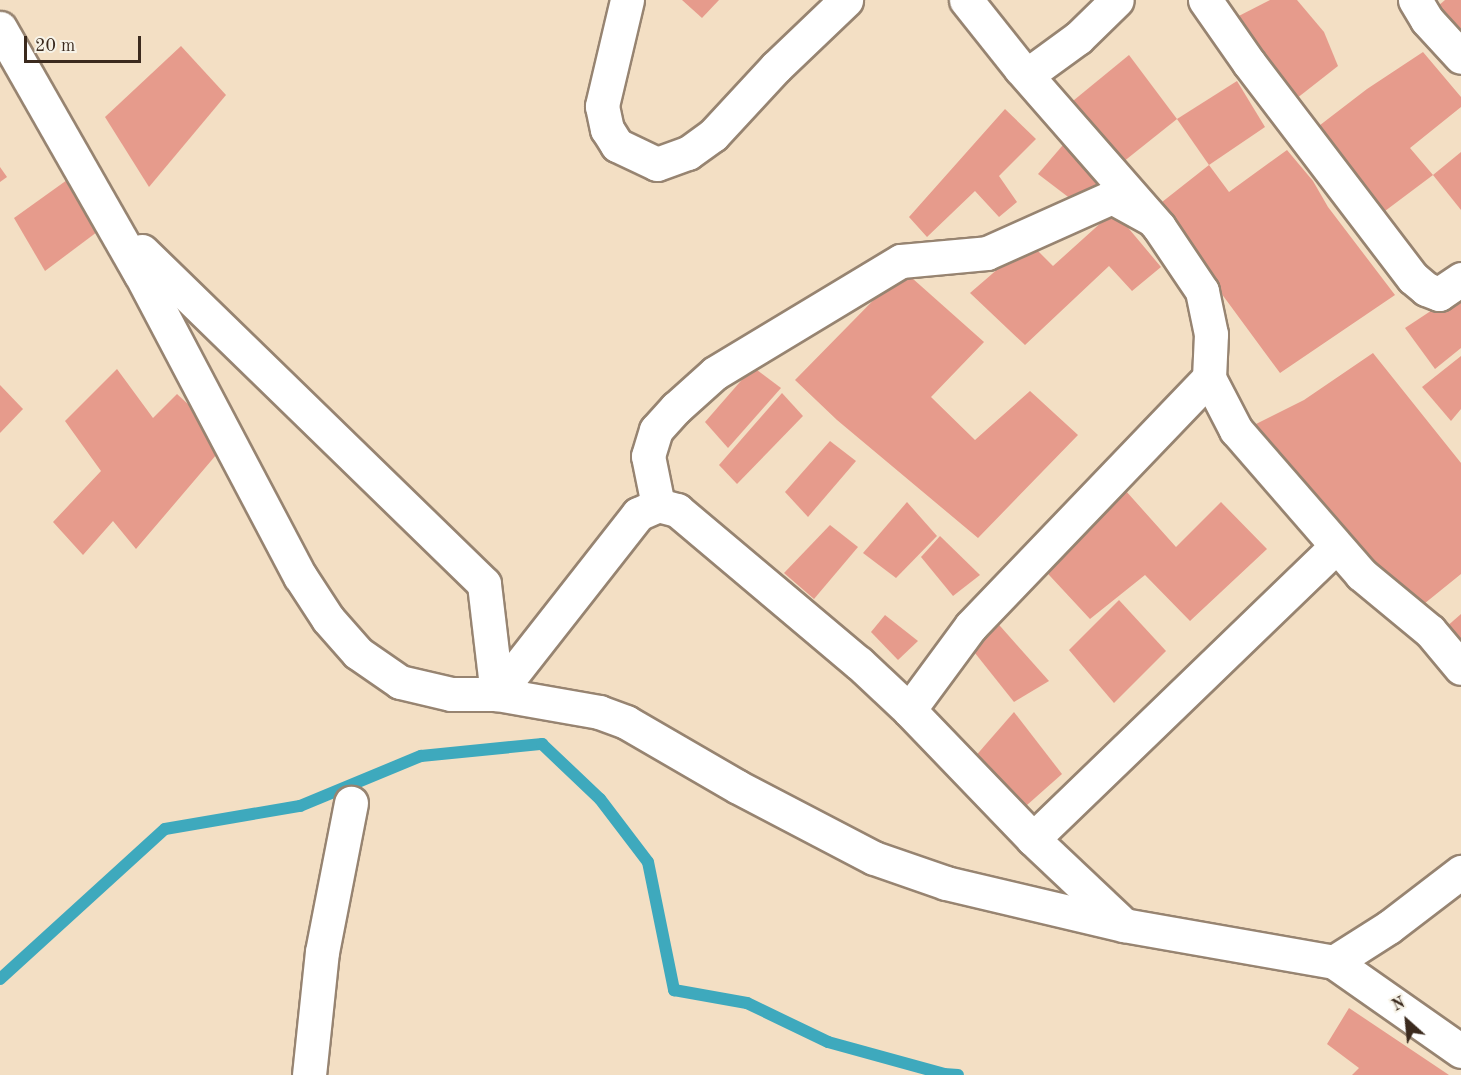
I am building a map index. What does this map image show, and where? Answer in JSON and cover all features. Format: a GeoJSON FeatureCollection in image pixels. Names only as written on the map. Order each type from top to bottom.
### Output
{"type":"FeatureCollection","features":[{"type":"Feature","properties":{"kind":"street"},"geometry":{"type":"LineString","coordinates":[[627,0],[602,106],[607,129],[617,145],[657,164],[688,153],[713,135],[776,67],[846,0]]}},
{"type":"Feature","properties":{"kind":"street"},"geometry":{"type":"LineString","coordinates":[[966,0],[1027,75],[1160,227],[1202,291],[1211,334],[1209,378],[1236,430],[1370,582],[1430,631],[1461,668]]}},
{"type":"Feature","properties":{"kind":"street"},"geometry":{"type":"LineString","coordinates":[[1027,75],[1078,38],[1117,0]]}},
{"type":"Feature","properties":{"kind":"street"},"geometry":{"type":"LineString","coordinates":[[1205,0],[1249,63],[1413,278],[1426,289],[1439,294],[1461,279]]}},
{"type":"Feature","properties":{"kind":"street"},"geometry":{"type":"LineString","coordinates":[[1415,0],[1427,20],[1461,57]]}},
{"type":"Feature","properties":{"kind":"street"},"geometry":{"type":"LineString","coordinates":[[0,28],[140,273],[300,576],[328,619],[358,653],[400,682],[450,694],[497,694],[599,711],[626,722],[738,787],[874,858],[946,883],[1124,925],[1334,962],[1461,1051]]}},
{"type":"Feature","properties":{"kind":"street"},"geometry":{"type":"LineString","coordinates":[[658,505],[648,456],[656,430],[676,408],[715,373],[901,261],[987,253],[1112,197],[1150,218]]}},
{"type":"Feature","properties":{"kind":"street"},"geometry":{"type":"LineString","coordinates":[[142,251],[484,584],[497,694]]}},
{"type":"Feature","properties":{"kind":"street"},"geometry":{"type":"LineString","coordinates":[[909,710],[971,626],[1209,378]]}},
{"type":"Feature","properties":{"kind":"street"},"geometry":{"type":"LineString","coordinates":[[497,694],[638,514],[658,505],[677,510],[859,663],[909,710],[1033,839],[1124,925]]}},
{"type":"Feature","properties":{"kind":"street"},"geometry":{"type":"LineString","coordinates":[[1033,839],[1336,546]]}},
{"type":"Feature","properties":{"kind":"street"},"geometry":{"type":"LineString","coordinates":[[309,1075],[322,952],[351,803]]}},
{"type":"Feature","properties":{"kind":"street"},"geometry":{"type":"LineString","coordinates":[[1334,962],[1389,927],[1461,872]]}},
{"type":"Feature","properties":{"kind":"building"},"geometry":{"type":"Polygon","coordinates":[[[682,0],[719,0],[702,18],[682,0]]]}},
{"type":"Feature","properties":{"kind":"building"},"geometry":{"type":"Polygon","coordinates":[[[1270,0],[1297,0],[1324,32],[1338,66],[1287,106],[1229,21],[1270,0]]]}},
{"type":"Feature","properties":{"kind":"building"},"geometry":{"type":"Polygon","coordinates":[[[1445,0],[1461,0],[1461,44],[1431,12],[1445,0]]]}},
{"type":"Feature","properties":{"kind":"building"},"geometry":{"type":"Polygon","coordinates":[[[181,46],[226,95],[149,187],[105,117],[181,46]]]}},
{"type":"Feature","properties":{"kind":"building"},"geometry":{"type":"Polygon","coordinates":[[[1423,52],[1461,97],[1461,107],[1410,148],[1433,175],[1377,217],[1311,132],[1367,89],[1423,52]]]}},
{"type":"Feature","properties":{"kind":"building"},"geometry":{"type":"Polygon","coordinates":[[[1129,55],[1177,119],[1118,166],[1068,105],[1129,55]]]}},
{"type":"Feature","properties":{"kind":"building"},"geometry":{"type":"Polygon","coordinates":[[[1237,81],[1265,127],[1209,165],[1177,119],[1237,81]]]}},
{"type":"Feature","properties":{"kind":"building"},"geometry":{"type":"Polygon","coordinates":[[[1005,109],[1036,139],[999,176],[1017,202],[999,217],[975,191],[927,237],[909,217],[1005,109]]]}},
{"type":"Feature","properties":{"kind":"building"},"geometry":{"type":"Polygon","coordinates":[[[1069,138],[1101,181],[1080,206],[1038,174],[1069,138]]]}},
{"type":"Feature","properties":{"kind":"building"},"geometry":{"type":"Polygon","coordinates":[[[1287,150],[1313,181],[1328,207],[1395,295],[1280,373],[1157,206],[1209,165],[1229,192],[1287,150]]]}},
{"type":"Feature","properties":{"kind":"building"},"geometry":{"type":"Polygon","coordinates":[[[1461,152],[1461,210],[1433,175],[1461,152]]]}},
{"type":"Feature","properties":{"kind":"building"},"geometry":{"type":"Polygon","coordinates":[[[0,167],[7,177],[0,182],[0,167]]]}},
{"type":"Feature","properties":{"kind":"building"},"geometry":{"type":"Polygon","coordinates":[[[74,175],[105,226],[45,271],[14,218],[74,175]]]}},
{"type":"Feature","properties":{"kind":"building"},"geometry":{"type":"Polygon","coordinates":[[[1114,211],[1161,267],[1132,291],[1109,266],[1025,345],[970,293],[1029,242],[1053,266],[1114,211]]]}},
{"type":"Feature","properties":{"kind":"building"},"geometry":{"type":"Polygon","coordinates":[[[903,270],[984,342],[931,397],[975,440],[1030,391],[1078,435],[978,538],[837,420],[795,380],[903,270]]]}},
{"type":"Feature","properties":{"kind":"building"},"geometry":{"type":"Polygon","coordinates":[[[1461,291],[1461,348],[1435,369],[1405,328],[1461,291]]]}},
{"type":"Feature","properties":{"kind":"building"},"geometry":{"type":"Polygon","coordinates":[[[1373,353],[1461,463],[1461,574],[1414,612],[1244,430],[1304,400],[1373,353]]]}},
{"type":"Feature","properties":{"kind":"building"},"geometry":{"type":"Polygon","coordinates":[[[1461,356],[1461,409],[1451,421],[1422,387],[1461,356]]]}},
{"type":"Feature","properties":{"kind":"building"},"geometry":{"type":"Polygon","coordinates":[[[753,367],[781,388],[728,448],[705,422],[753,367]]]}},
{"type":"Feature","properties":{"kind":"building"},"geometry":{"type":"Polygon","coordinates":[[[117,369],[153,418],[177,394],[228,441],[136,549],[113,521],[83,555],[53,522],[101,471],[65,421],[117,369]]]}},
{"type":"Feature","properties":{"kind":"building"},"geometry":{"type":"Polygon","coordinates":[[[0,385],[23,409],[0,433],[0,385]]]}},
{"type":"Feature","properties":{"kind":"building"},"geometry":{"type":"Polygon","coordinates":[[[782,393],[803,416],[737,484],[719,465],[782,393]]]}},
{"type":"Feature","properties":{"kind":"building"},"geometry":{"type":"Polygon","coordinates":[[[830,441],[856,461],[808,517],[785,492],[830,441]]]}},
{"type":"Feature","properties":{"kind":"building"},"geometry":{"type":"Polygon","coordinates":[[[1117,481],[1176,547],[1221,502],[1267,549],[1190,621],[1145,575],[1090,619],[1037,562],[1117,481]]]}},
{"type":"Feature","properties":{"kind":"building"},"geometry":{"type":"Polygon","coordinates":[[[907,502],[937,536],[896,578],[863,553],[907,502]]]}},
{"type":"Feature","properties":{"kind":"building"},"geometry":{"type":"Polygon","coordinates":[[[830,525],[858,547],[814,599],[784,573],[830,525]]]}},
{"type":"Feature","properties":{"kind":"building"},"geometry":{"type":"Polygon","coordinates":[[[940,536],[980,575],[953,596],[921,557],[940,536]]]}},
{"type":"Feature","properties":{"kind":"building"},"geometry":{"type":"Polygon","coordinates":[[[1119,600],[1166,651],[1114,703],[1069,650],[1119,600]]]}},
{"type":"Feature","properties":{"kind":"building"},"geometry":{"type":"Polygon","coordinates":[[[1461,614],[1461,665],[1437,635],[1461,614]]]}},
{"type":"Feature","properties":{"kind":"building"},"geometry":{"type":"Polygon","coordinates":[[[885,615],[918,641],[898,660],[871,632],[885,615]]]}},
{"type":"Feature","properties":{"kind":"building"},"geometry":{"type":"Polygon","coordinates":[[[993,618],[1049,681],[1014,702],[967,643],[993,618]]]}},
{"type":"Feature","properties":{"kind":"building"},"geometry":{"type":"Polygon","coordinates":[[[1014,712],[1062,774],[1018,813],[973,759],[1014,712]]]}},
{"type":"Feature","properties":{"kind":"building"},"geometry":{"type":"Polygon","coordinates":[[[1349,1008],[1449,1075],[1352,1075],[1359,1068],[1327,1044],[1349,1008]]]}},
{"type":"Feature","properties":{"kind":"waterway"},"geometry":{"type":"LineString","coordinates":[[0,979],[165,829],[300,806],[421,756],[542,744],[600,799],[648,862],[674,990],[747,1003],[828,1042],[944,1074],[958,1075]]}}]}
